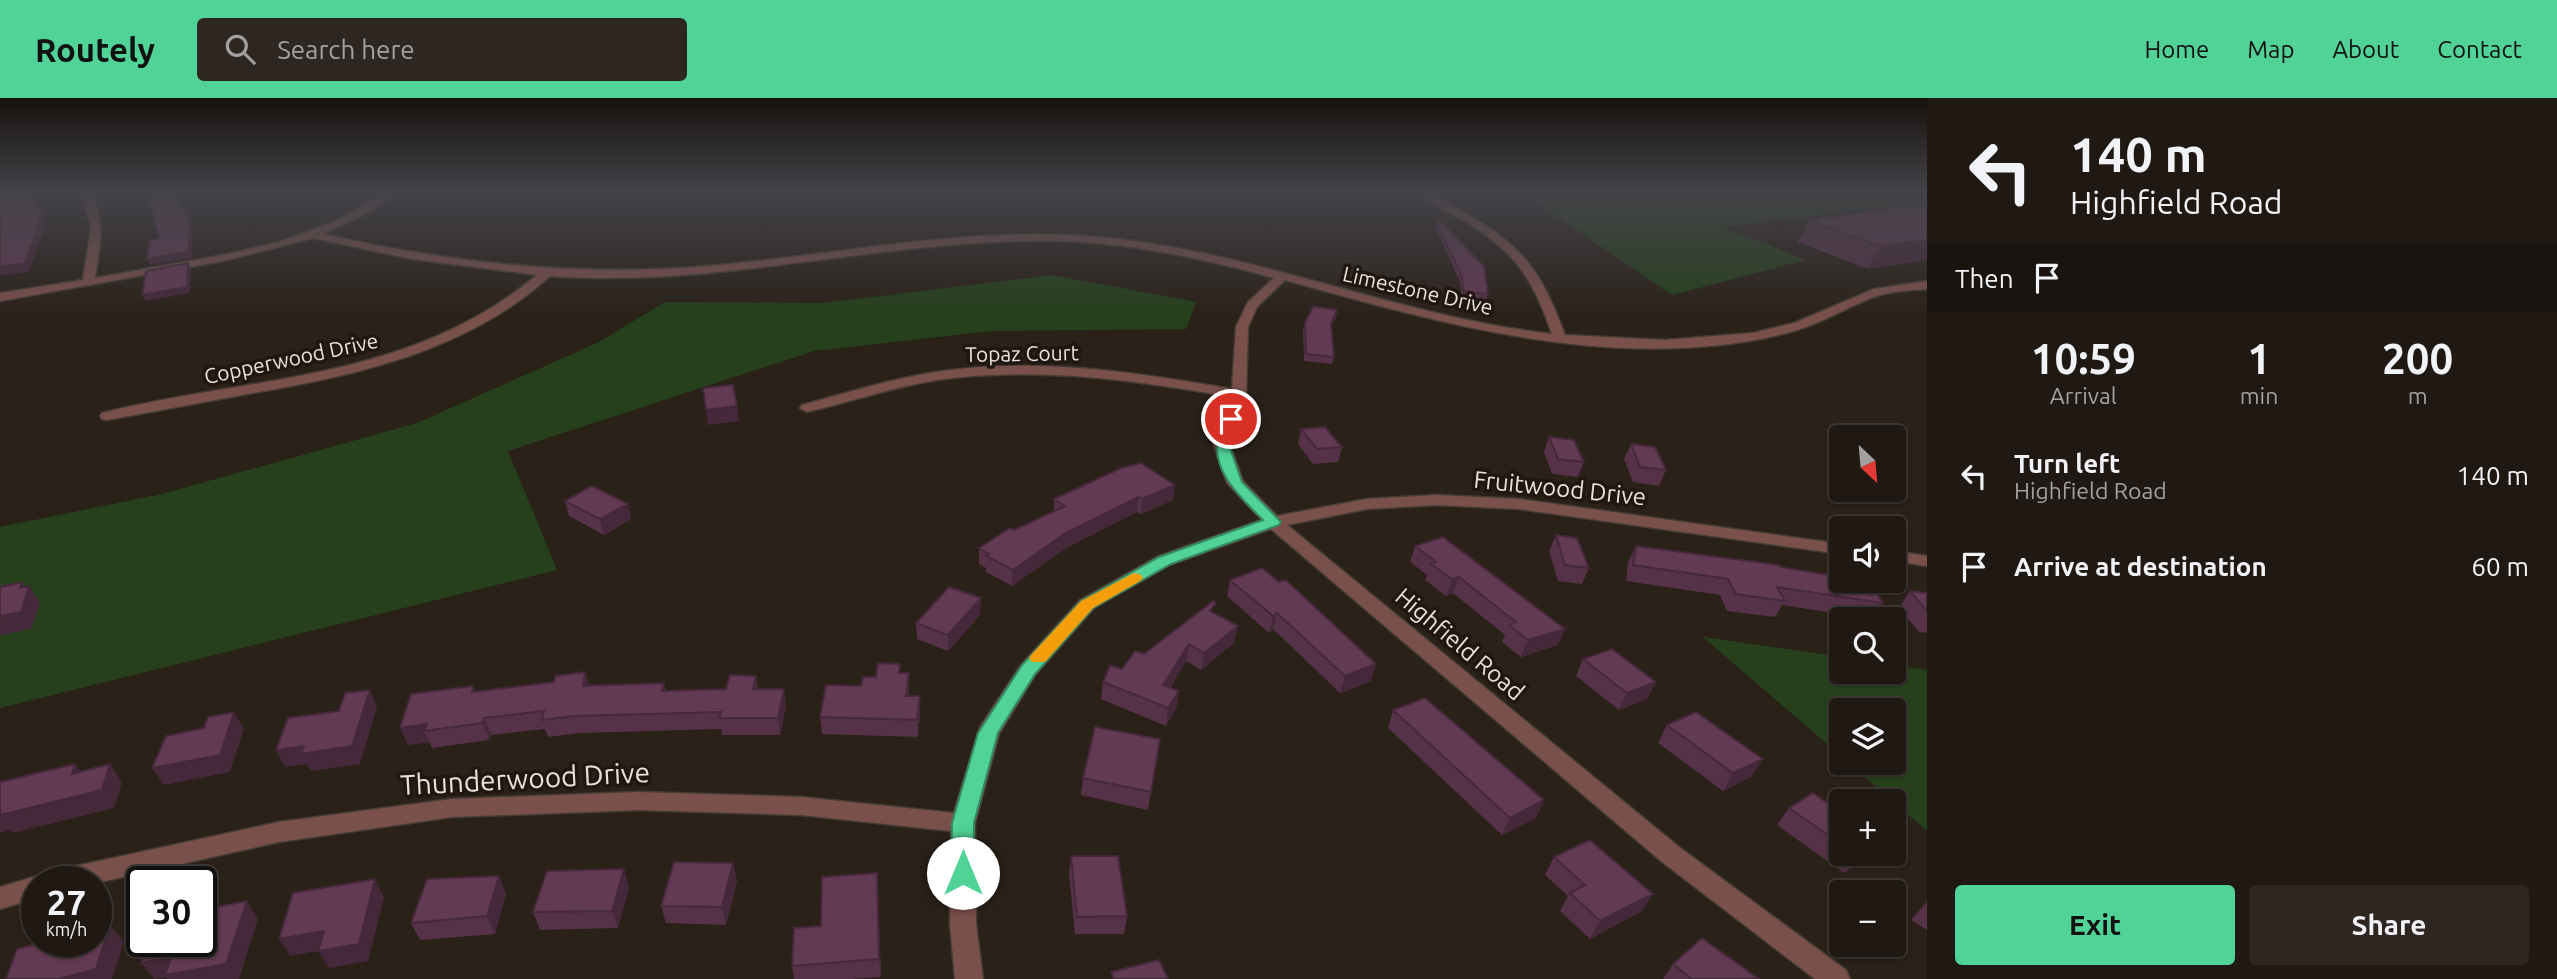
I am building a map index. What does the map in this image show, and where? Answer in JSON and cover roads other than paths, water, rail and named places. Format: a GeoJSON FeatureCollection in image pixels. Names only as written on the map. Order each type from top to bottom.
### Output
{"type":"FeatureCollection","features":[{"type":"Feature","properties":{"kind":"street"},"geometry":{"type":"LineString","coordinates":[[88,283],[97,233]]}},
{"type":"Feature","properties":{"kind":"street"},"geometry":{"type":"LineString","coordinates":[[0,297],[211,261],[318,233]]}},
{"type":"Feature","properties":{"kind":"street"},"geometry":{"type":"LineString","coordinates":[[1491,233],[1518,256],[1538,284],[1560,339]]}},
{"type":"Feature","properties":{"kind":"street","name":"Limestone Drive"},"geometry":{"type":"LineString","coordinates":[[314,235],[398,256],[458,266],[545,274],[703,271],[1011,239],[1068,238],[1121,242],[1181,251],[1442,319],[1560,339],[1647,344],[1719,341],[1787,329],[1877,293],[1927,285]]}},
{"type":"Feature","properties":{"kind":"street","name":"Copperwood Drive"},"geometry":{"type":"LineString","coordinates":[[107,416],[364,368],[436,344],[484,321],[520,298],[545,274]]}},
{"type":"Feature","properties":{"kind":"street","name":"Highfield Road"},"geometry":{"type":"LineString","coordinates":[[1283,276],[1252,305],[1242,327],[1239,394],[1222,445],[1235,483],[1273,522],[1670,854],[1836,979]]}},
{"type":"Feature","properties":{"kind":"street","name":"Topaz Court"},"geometry":{"type":"LineString","coordinates":[[807,408],[936,377],[1002,370],[1069,371],[1150,379],[1239,394]]}},
{"type":"Feature","properties":{"kind":"street","name":"Fruitwood Drive"},"geometry":{"type":"LineString","coordinates":[[969,979],[962,924],[963,823],[988,733],[1028,670],[1087,604],[1165,560],[1273,522],[1367,504],[1436,500],[1518,504],[1829,547]]}},
{"type":"Feature","properties":{"kind":"street"},"geometry":{"type":"LineString","coordinates":[[1906,558],[1927,561]]}},
{"type":"Feature","properties":{"kind":"street","name":"Thunderwood Drive"},"geometry":{"type":"LineString","coordinates":[[112,869],[279,832],[452,808],[638,801],[761,804],[963,823]]}},
{"type":"Feature","properties":{"kind":"street"},"geometry":{"type":"LineString","coordinates":[[0,898],[21,892]]}}]}
